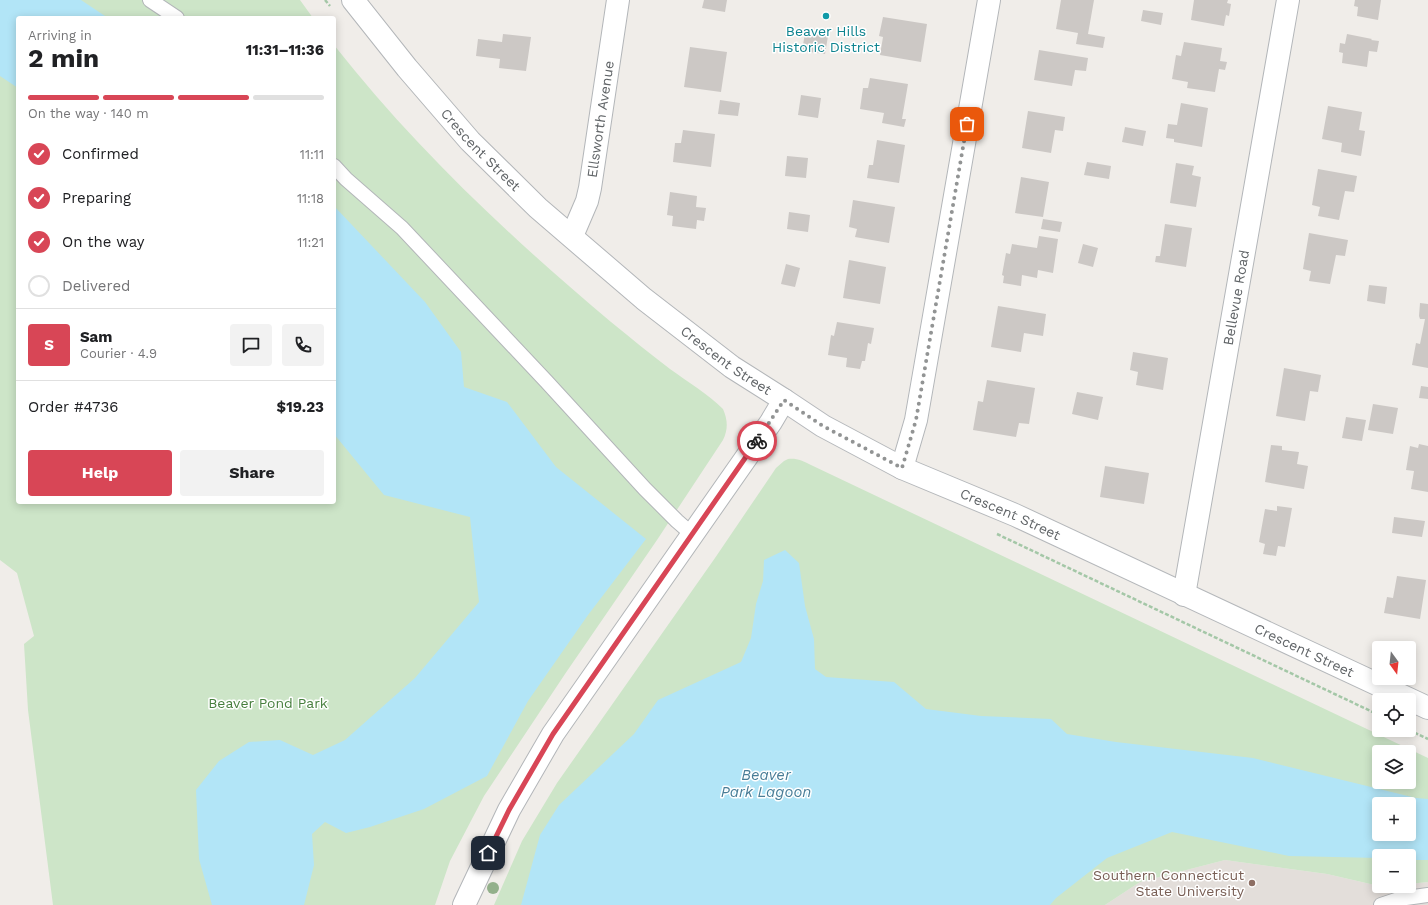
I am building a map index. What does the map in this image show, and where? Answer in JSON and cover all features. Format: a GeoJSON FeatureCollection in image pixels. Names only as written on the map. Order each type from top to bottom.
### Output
{"type":"FeatureCollection","features":[{"type":"Feature","properties":{"kind":"street","name":"Crescent Street"},"geometry":{"type":"LineString","coordinates":[[353,0],[407,68],[470,141],[538,208],[644,299],[726,363],[823,426],[902,468],[1015,515],[1428,708]]}},
{"type":"Feature","properties":{"kind":"street","name":"Ellsworth Avenue"},"geometry":{"type":"LineString","coordinates":[[572,236],[587,201],[590,188],[618,0]]}},
{"type":"Feature","properties":{"kind":"street"},"geometry":{"type":"LineString","coordinates":[[902,468],[916,420],[989,0]]}},
{"type":"Feature","properties":{"kind":"street","name":"Bellevue Road"},"geometry":{"type":"LineString","coordinates":[[1184,595],[1288,0]]}},
{"type":"Feature","properties":{"kind":"street"},"geometry":{"type":"LineString","coordinates":[[464,905],[509,810],[553,734],[693,535],[771,422],[784,400]]}},
{"type":"Feature","properties":{"kind":"lane"},"geometry":{"type":"LineString","coordinates":[[150,0],[174,16]]}},
{"type":"Feature","properties":{"kind":"lane"},"geometry":{"type":"LineString","coordinates":[[336,168],[346,179],[402,228],[645,489],[693,535]]}},
{"type":"Feature","properties":{"kind":"lane"},"geometry":{"type":"LineString","coordinates":[[1381,905],[1399,899],[1428,894]]}},
{"type":"Feature","properties":{"kind":"path"},"geometry":{"type":"LineString","coordinates":[[1416,733],[1428,739]]}},
{"type":"Feature","properties":{"kind":"shaded area","name":"Southern Connecticut State University"},"geometry":{"type":"Polygon","coordinates":[[[1225,860],[1327,874],[1372,884],[1372,893],[1416,893],[1416,883],[1428,882],[1428,905],[1105,905],[1140,882],[1225,860]]]}},
{"type":"Feature","properties":{"kind":"green space","name":"Beaver Pond Park"},"geometry":{"type":"Polygon","coordinates":[[[0,0],[300,0],[312,16],[16,16],[16,504],[336,504],[336,47],[397,120],[465,191],[537,258],[611,322],[670,369],[711,398],[723,409],[726,417],[727,425],[723,440],[484,796],[450,861],[435,905],[53,905],[28,710],[24,644],[34,636],[17,573],[0,560],[0,0]]]}},
{"type":"Feature","properties":{"kind":"green space"},"geometry":{"type":"Polygon","coordinates":[[[788,459],[805,462],[1372,731],[1372,737],[1384,737],[1401,745],[1372,745],[1372,789],[1416,789],[1416,752],[1428,758],[1428,882],[1416,883],[1416,849],[1372,849],[1372,884],[1327,874],[1225,860],[1140,882],[1105,905],[494,905],[522,841],[557,783],[715,558],[776,468],[788,459]]]}},
{"type":"Feature","properties":{"kind":"water"},"geometry":{"type":"Polygon","coordinates":[[[0,0],[81,0],[105,16],[16,16],[16,87],[0,76],[0,0]]]}},
{"type":"Feature","properties":{"kind":"water"},"geometry":{"type":"Polygon","coordinates":[[[336,208],[425,302],[461,352],[464,387],[507,402],[556,467],[646,539],[588,615],[528,701],[487,776],[424,809],[370,827],[346,833],[325,822],[312,834],[314,865],[304,905],[212,905],[199,859],[196,790],[219,761],[249,742],[280,740],[313,755],[345,740],[415,678],[479,602],[470,517],[384,495],[336,436],[336,208]]]}},
{"type":"Feature","properties":{"kind":"water","name":"Beaver Park Lagoon"},"geometry":{"type":"Polygon","coordinates":[[[785,550],[799,563],[805,606],[814,639],[815,669],[826,677],[894,682],[926,709],[981,716],[1051,719],[1067,734],[1116,742],[1253,758],[1372,787],[1372,789],[1379,789],[1412,797],[1372,797],[1372,841],[1416,841],[1416,798],[1428,799],[1428,860],[1416,860],[1416,849],[1372,849],[1372,858],[1289,856],[1172,832],[1107,858],[1056,898],[1050,905],[521,905],[540,835],[559,805],[634,734],[658,700],[741,662],[751,638],[756,604],[763,581],[764,560],[785,550]]]}},
{"type":"Feature","properties":{"kind":"building"},"geometry":{"type":"Polygon","coordinates":[[[704,0],[727,0],[725,12],[702,8],[704,0]]]}},
{"type":"Feature","properties":{"kind":"building"},"geometry":{"type":"Polygon","coordinates":[[[1061,0],[1094,0],[1088,34],[1105,37],[1103,48],[1076,44],[1078,33],[1056,29],[1061,0]]]}},
{"type":"Feature","properties":{"kind":"building"},"geometry":{"type":"Polygon","coordinates":[[[1194,0],[1228,0],[1227,3],[1231,4],[1229,16],[1226,15],[1224,26],[1191,20],[1194,0]]]}},
{"type":"Feature","properties":{"kind":"building"},"geometry":{"type":"Polygon","coordinates":[[[1355,0],[1381,0],[1378,20],[1357,16],[1358,7],[1354,6],[1355,0]]]}},
{"type":"Feature","properties":{"kind":"building"},"geometry":{"type":"Polygon","coordinates":[[[1143,10],[1163,13],[1161,25],[1141,21],[1143,10]]]}},
{"type":"Feature","properties":{"kind":"building"},"geometry":{"type":"Polygon","coordinates":[[[883,17],[927,24],[921,62],[880,55],[883,37],[879,36],[883,17]]]}},
{"type":"Feature","properties":{"kind":"building"},"geometry":{"type":"Polygon","coordinates":[[[805,33],[828,36],[825,54],[802,51],[805,33]]]}},
{"type":"Feature","properties":{"kind":"building"},"geometry":{"type":"Polygon","coordinates":[[[503,34],[531,37],[526,71],[499,68],[500,59],[476,56],[478,39],[502,42],[503,34]]]}},
{"type":"Feature","properties":{"kind":"building"},"geometry":{"type":"Polygon","coordinates":[[[1347,34],[1379,41],[1377,52],[1369,51],[1367,67],[1342,63],[1343,53],[1339,52],[1340,43],[1345,44],[1347,34]]]}},
{"type":"Feature","properties":{"kind":"building"},"geometry":{"type":"Polygon","coordinates":[[[1184,42],[1222,48],[1220,61],[1227,62],[1225,70],[1219,69],[1215,92],[1187,88],[1188,82],[1172,79],[1176,55],[1181,56],[1184,42]]]}},
{"type":"Feature","properties":{"kind":"building"},"geometry":{"type":"Polygon","coordinates":[[[690,47],[727,52],[721,92],[684,87],[690,47]]]}},
{"type":"Feature","properties":{"kind":"building"},"geometry":{"type":"Polygon","coordinates":[[[1039,50],[1088,58],[1086,71],[1075,70],[1072,86],[1034,80],[1039,50]]]}},
{"type":"Feature","properties":{"kind":"building"},"geometry":{"type":"Polygon","coordinates":[[[870,78],[908,84],[902,119],[906,119],[904,127],[882,123],[884,113],[860,109],[863,88],[868,88],[870,78]]]}},
{"type":"Feature","properties":{"kind":"building"},"geometry":{"type":"Polygon","coordinates":[[[801,95],[821,98],[818,118],[798,115],[801,95]]]}},
{"type":"Feature","properties":{"kind":"building"},"geometry":{"type":"Polygon","coordinates":[[[720,100],[740,103],[738,116],[718,114],[720,100]]]}},
{"type":"Feature","properties":{"kind":"building"},"geometry":{"type":"Polygon","coordinates":[[[1181,103],[1208,108],[1202,147],[1174,142],[1174,139],[1166,138],[1168,124],[1177,125],[1181,103]]]}},
{"type":"Feature","properties":{"kind":"building"},"geometry":{"type":"Polygon","coordinates":[[[1328,106],[1362,112],[1359,130],[1365,131],[1361,156],[1341,152],[1342,143],[1322,139],[1328,106]]]}},
{"type":"Feature","properties":{"kind":"building"},"geometry":{"type":"Polygon","coordinates":[[[1028,111],[1065,117],[1063,131],[1055,130],[1051,153],[1022,148],[1028,111]]]}},
{"type":"Feature","properties":{"kind":"building"},"geometry":{"type":"Polygon","coordinates":[[[1125,127],[1146,131],[1143,146],[1122,142],[1125,127]]]}},
{"type":"Feature","properties":{"kind":"building"},"geometry":{"type":"Polygon","coordinates":[[[683,130],[715,134],[711,167],[673,162],[675,143],[681,143],[683,130]]]}},
{"type":"Feature","properties":{"kind":"building"},"geometry":{"type":"Polygon","coordinates":[[[877,140],[905,145],[899,183],[867,178],[869,165],[873,165],[877,140]]]}},
{"type":"Feature","properties":{"kind":"building"},"geometry":{"type":"Polygon","coordinates":[[[787,156],[808,158],[806,178],[785,176],[787,156]]]}},
{"type":"Feature","properties":{"kind":"building"},"geometry":{"type":"Polygon","coordinates":[[[1087,162],[1111,166],[1109,179],[1084,175],[1087,162]]]}},
{"type":"Feature","properties":{"kind":"building"},"geometry":{"type":"Polygon","coordinates":[[[1176,163],[1194,166],[1192,175],[1201,177],[1196,207],[1170,203],[1176,163]]]}},
{"type":"Feature","properties":{"kind":"building"},"geometry":{"type":"Polygon","coordinates":[[[1318,169],[1357,176],[1354,192],[1345,191],[1339,220],[1318,216],[1320,207],[1312,205],[1318,169]]]}},
{"type":"Feature","properties":{"kind":"building"},"geometry":{"type":"Polygon","coordinates":[[[1021,177],[1049,182],[1043,217],[1015,213],[1021,177]]]}},
{"type":"Feature","properties":{"kind":"building"},"geometry":{"type":"Polygon","coordinates":[[[670,192],[697,196],[696,207],[706,208],[704,221],[697,220],[696,229],[672,226],[673,216],[667,215],[670,192]]]}},
{"type":"Feature","properties":{"kind":"building"},"geometry":{"type":"Polygon","coordinates":[[[853,200],[895,207],[889,243],[855,237],[857,229],[849,227],[853,200]]]}},
{"type":"Feature","properties":{"kind":"building"},"geometry":{"type":"Polygon","coordinates":[[[789,212],[810,215],[808,232],[787,229],[789,212]]]}},
{"type":"Feature","properties":{"kind":"building"},"geometry":{"type":"Polygon","coordinates":[[[1043,219],[1062,222],[1060,232],[1041,229],[1043,219]]]}},
{"type":"Feature","properties":{"kind":"building"},"geometry":{"type":"Polygon","coordinates":[[[1165,224],[1192,228],[1186,267],[1155,262],[1156,256],[1160,256],[1165,224]]]}},
{"type":"Feature","properties":{"kind":"building"},"geometry":{"type":"Polygon","coordinates":[[[1309,233],[1348,240],[1345,256],[1336,255],[1330,284],[1309,281],[1311,271],[1303,269],[1309,233]]]}},
{"type":"Feature","properties":{"kind":"building"},"geometry":{"type":"Polygon","coordinates":[[[1039,236],[1058,239],[1053,273],[1038,270],[1037,278],[1022,275],[1021,286],[1003,283],[1004,276],[1002,275],[1006,253],[1010,254],[1012,244],[1037,248],[1039,236]]]}},
{"type":"Feature","properties":{"kind":"building"},"geometry":{"type":"Polygon","coordinates":[[[1083,244],[1098,248],[1093,267],[1078,263],[1083,244]]]}},
{"type":"Feature","properties":{"kind":"building"},"geometry":{"type":"Polygon","coordinates":[[[849,260],[886,267],[880,304],[843,298],[849,260]]]}},
{"type":"Feature","properties":{"kind":"building"},"geometry":{"type":"Polygon","coordinates":[[[786,264],[800,268],[795,287],[781,284],[786,264]]]}},
{"type":"Feature","properties":{"kind":"building"},"geometry":{"type":"Polygon","coordinates":[[[1369,285],[1387,287],[1385,304],[1367,301],[1369,285]]]}},
{"type":"Feature","properties":{"kind":"building"},"geometry":{"type":"Polygon","coordinates":[[[1420,303],[1428,304],[1428,368],[1412,365],[1416,343],[1420,344],[1425,319],[1420,319],[1419,316],[1420,303]]]}},
{"type":"Feature","properties":{"kind":"building"},"geometry":{"type":"Polygon","coordinates":[[[998,306],[1046,314],[1043,336],[1024,333],[1021,352],[991,347],[998,306]]]}},
{"type":"Feature","properties":{"kind":"building"},"geometry":{"type":"Polygon","coordinates":[[[837,322],[874,328],[871,344],[868,343],[865,361],[862,361],[860,369],[846,367],[847,358],[828,355],[831,335],[834,336],[837,322]]]}},
{"type":"Feature","properties":{"kind":"building"},"geometry":{"type":"Polygon","coordinates":[[[1133,352],[1168,358],[1163,390],[1136,385],[1138,372],[1130,370],[1133,352]]]}},
{"type":"Feature","properties":{"kind":"building"},"geometry":{"type":"Polygon","coordinates":[[[1284,368],[1321,375],[1318,392],[1310,391],[1305,421],[1276,416],[1284,368]]]}},
{"type":"Feature","properties":{"kind":"building"},"geometry":{"type":"Polygon","coordinates":[[[987,380],[1035,388],[1029,424],[1019,423],[1016,437],[973,430],[978,401],[983,402],[987,380]]]}},
{"type":"Feature","properties":{"kind":"building"},"geometry":{"type":"Polygon","coordinates":[[[1421,386],[1428,387],[1428,399],[1419,398],[1421,386]]]}},
{"type":"Feature","properties":{"kind":"building"},"geometry":{"type":"Polygon","coordinates":[[[1077,392],[1103,397],[1098,420],[1072,414],[1077,392]]]}},
{"type":"Feature","properties":{"kind":"building"},"geometry":{"type":"Polygon","coordinates":[[[1373,404],[1398,408],[1393,434],[1368,430],[1373,404]]]}},
{"type":"Feature","properties":{"kind":"building"},"geometry":{"type":"Polygon","coordinates":[[[1346,417],[1366,420],[1362,441],[1342,438],[1346,417]]]}},
{"type":"Feature","properties":{"kind":"building"},"geometry":{"type":"Polygon","coordinates":[[[1419,444],[1428,446],[1428,492],[1411,489],[1414,471],[1406,470],[1410,446],[1418,448],[1419,444]]]}},
{"type":"Feature","properties":{"kind":"building"},"geometry":{"type":"Polygon","coordinates":[[[1271,445],[1282,446],[1282,450],[1299,452],[1297,464],[1308,466],[1304,489],[1265,482],[1271,445]]]}},
{"type":"Feature","properties":{"kind":"building"},"geometry":{"type":"Polygon","coordinates":[[[1105,466],[1149,473],[1144,504],[1100,497],[1105,466]]]}},
{"type":"Feature","properties":{"kind":"building"},"geometry":{"type":"Polygon","coordinates":[[[1277,506],[1292,508],[1285,547],[1278,546],[1276,556],[1263,554],[1265,544],[1259,542],[1265,509],[1277,511],[1277,506]]]}},
{"type":"Feature","properties":{"kind":"building"},"geometry":{"type":"Polygon","coordinates":[[[1394,517],[1425,521],[1422,537],[1392,533],[1394,517]]]}},
{"type":"Feature","properties":{"kind":"building"},"geometry":{"type":"Polygon","coordinates":[[[1397,576],[1426,580],[1420,619],[1384,613],[1387,597],[1393,598],[1397,576]]]}},
{"type":"Feature","properties":{"kind":"way so far"},"geometry":{"type":"LineString","coordinates":[[757,441],[771,422],[784,400],[823,426],[902,468],[916,420],[967,124]]}},
{"type":"Feature","properties":{"kind":"place","name":"Beaver Hills Historic District"},"geometry":{"type":"Point","coordinates":[826,16]}},
{"type":"Feature","properties":{"kind":"place","name":"Southern Connecticut State University"},"geometry":{"type":"Point","coordinates":[1252,883]}},
{"type":"Feature","properties":{"kind":"route"},"geometry":{"type":"LineString","coordinates":[[488,853],[509,810],[553,734],[757,441]]}}]}
